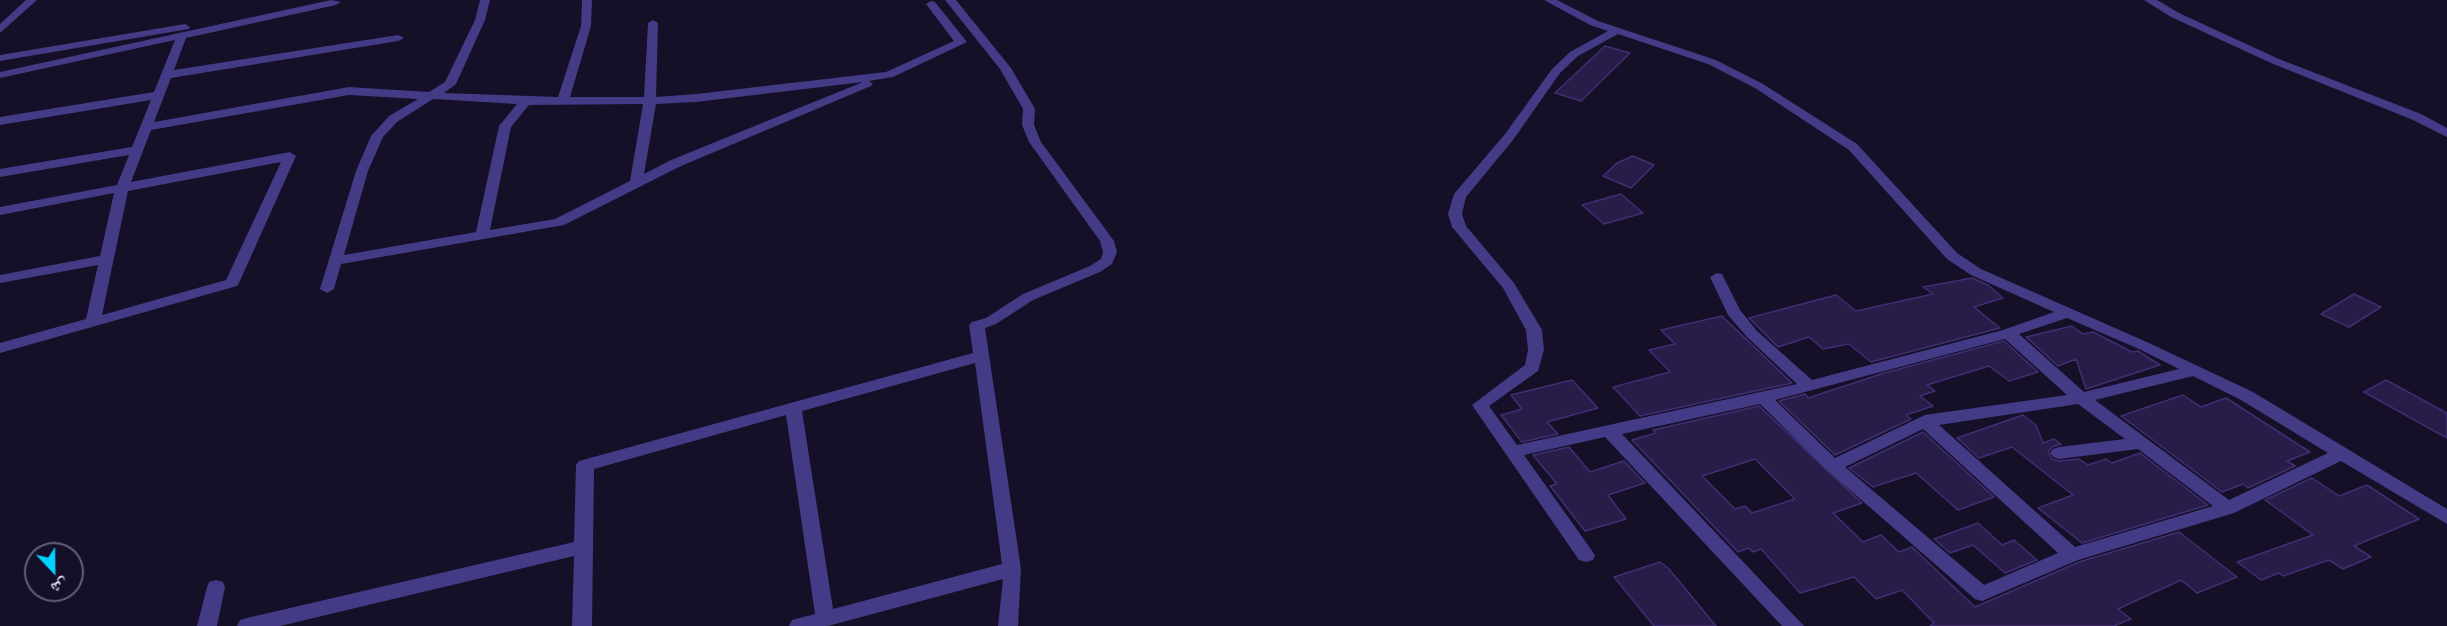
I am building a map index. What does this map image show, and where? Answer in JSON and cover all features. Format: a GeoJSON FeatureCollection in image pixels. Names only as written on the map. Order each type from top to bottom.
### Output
{"type":"FeatureCollection","features":[{"type":"Feature","properties":{"kind":"street"},"geometry":{"type":"LineString","coordinates":[[0,30],[32,0]]}},
{"type":"Feature","properties":{"kind":"street"},"geometry":{"type":"LineString","coordinates":[[0,58],[230,20],[317,0]]}},
{"type":"Feature","properties":{"kind":"street"},"geometry":{"type":"LineString","coordinates":[[327,290],[362,171],[377,136],[393,118],[450,84],[480,20],[485,0]]}},
{"type":"Feature","properties":{"kind":"street"},"geometry":{"type":"LineString","coordinates":[[563,101],[586,26],[587,0]]}},
{"type":"Feature","properties":{"kind":"street"},"geometry":{"type":"LineString","coordinates":[[950,0],[1005,68],[1029,109],[1028,125],[1035,142],[1107,241],[1110,252],[1107,261],[1095,268],[1028,297],[991,321],[977,325],[1012,569],[1008,626]]}},
{"type":"Feature","properties":{"kind":"street"},"geometry":{"type":"LineString","coordinates":[[1549,0],[1615,31],[1712,63],[1759,86],[1853,147],[1952,256],[1989,279],[2068,312],[2247,396],[2447,517]]}},
{"type":"Feature","properties":{"kind":"street"},"geometry":{"type":"LineString","coordinates":[[2149,0],[2175,15],[2275,61],[2417,117],[2447,133]]}},
{"type":"Feature","properties":{"kind":"street"},"geometry":{"type":"LineString","coordinates":[[0,75],[181,38],[336,2]]}},
{"type":"Feature","properties":{"kind":"street"},"geometry":{"type":"LineString","coordinates":[[336,261],[559,222],[676,163],[889,75],[961,42],[931,4]]}},
{"type":"Feature","properties":{"kind":"street"},"geometry":{"type":"LineString","coordinates":[[636,183],[650,101],[652,23]]}},
{"type":"Feature","properties":{"kind":"street"},"geometry":{"type":"LineString","coordinates":[[1586,555],[1515,451],[1480,405],[1532,367],[1536,350],[1534,330],[1509,286],[1459,227],[1455,214],[1459,197],[1468,183],[1509,137],[1556,71],[1574,54],[1608,37],[1615,31]]}},
{"type":"Feature","properties":{"kind":"street"},"geometry":{"type":"LineString","coordinates":[[93,323],[122,188],[181,38]]}},
{"type":"Feature","properties":{"kind":"street"},"geometry":{"type":"LineString","coordinates":[[166,75],[398,38]]}},
{"type":"Feature","properties":{"kind":"street"},"geometry":{"type":"LineString","coordinates":[[146,127],[349,91],[526,101],[650,101],[889,75]]}},
{"type":"Feature","properties":{"kind":"street"},"geometry":{"type":"LineString","coordinates":[[0,121],[158,95]]}},
{"type":"Feature","properties":{"kind":"street"},"geometry":{"type":"LineString","coordinates":[[482,235],[505,126],[526,101]]}},
{"type":"Feature","properties":{"kind":"street"},"geometry":{"type":"LineString","coordinates":[[0,173],[136,150]]}},
{"type":"Feature","properties":{"kind":"street"},"geometry":{"type":"LineString","coordinates":[[0,211],[290,156],[232,283],[0,348]]}},
{"type":"Feature","properties":{"kind":"street"},"geometry":{"type":"LineString","coordinates":[[0,279],[106,259]]}},
{"type":"Feature","properties":{"kind":"street"},"geometry":{"type":"LineString","coordinates":[[1717,277],[1733,312],[1752,334],[1809,386]]}},
{"type":"Feature","properties":{"kind":"street"},"geometry":{"type":"LineString","coordinates":[[1515,451],[1763,399],[2008,333],[2068,312]]}},
{"type":"Feature","properties":{"kind":"street"},"geometry":{"type":"LineString","coordinates":[[2008,333],[2081,398],[2228,508]]}},
{"type":"Feature","properties":{"kind":"street"},"geometry":{"type":"LineString","coordinates":[[582,626],[585,465],[981,356]]}},
{"type":"Feature","properties":{"kind":"street"},"geometry":{"type":"LineString","coordinates":[[1833,466],[1925,421],[2081,398],[2193,371]]}},
{"type":"Feature","properties":{"kind":"street"},"geometry":{"type":"LineString","coordinates":[[1763,399],[1833,466],[1982,594],[2072,555],[2228,508],[2341,454]]}},
{"type":"Feature","properties":{"kind":"street"},"geometry":{"type":"LineString","coordinates":[[793,408],[825,619]]}},
{"type":"Feature","properties":{"kind":"street"},"geometry":{"type":"LineString","coordinates":[[1925,421],[2072,555]]}},
{"type":"Feature","properties":{"kind":"street"},"geometry":{"type":"LineString","coordinates":[[1610,432],[1794,626]]}},
{"type":"Feature","properties":{"kind":"street"},"geometry":{"type":"LineString","coordinates":[[2059,453],[2142,443]]}},
{"type":"Feature","properties":{"kind":"street"},"geometry":{"type":"LineString","coordinates":[[247,626],[584,548]]}},
{"type":"Feature","properties":{"kind":"street"},"geometry":{"type":"LineString","coordinates":[[800,626],[1012,569]]}},
{"type":"Feature","properties":{"kind":"street"},"geometry":{"type":"LineString","coordinates":[[207,626],[216,587]]}},
{"type":"Feature","properties":{"kind":"building"},"geometry":{"type":"Polygon","coordinates":[[[1605,46],[1630,53],[1581,101],[1555,93],[1605,46]]]}},
{"type":"Feature","properties":{"kind":"building"},"geometry":{"type":"Polygon","coordinates":[[[1633,156],[1654,165],[1631,188],[1603,176],[1617,163],[1633,156]]]}},
{"type":"Feature","properties":{"kind":"building"},"geometry":{"type":"Polygon","coordinates":[[[1621,194],[1643,213],[1604,224],[1582,205],[1621,194]]]}},
{"type":"Feature","properties":{"kind":"building"},"geometry":{"type":"Polygon","coordinates":[[[1972,278],[1988,285],[2003,298],[1974,307],[2000,328],[1871,362],[1849,344],[1823,349],[1809,337],[1778,347],[1749,318],[1836,295],[1856,311],[1933,294],[1923,287],[1972,278]]]}},
{"type":"Feature","properties":{"kind":"building"},"geometry":{"type":"Polygon","coordinates":[[[2354,294],[2381,307],[2349,327],[2321,314],[2354,294]]]}},
{"type":"Feature","properties":{"kind":"building"},"geometry":{"type":"Polygon","coordinates":[[[1722,316],[1792,383],[1640,416],[1613,387],[1670,372],[1649,350],[1675,344],[1661,330],[1722,316]]]}},
{"type":"Feature","properties":{"kind":"building"},"geometry":{"type":"Polygon","coordinates":[[[2072,326],[2083,334],[2093,332],[2132,352],[2138,351],[2160,365],[2086,389],[2076,359],[2058,366],[2026,337],[2072,326]]]}},
{"type":"Feature","properties":{"kind":"building"},"geometry":{"type":"Polygon","coordinates":[[[2004,341],[2038,372],[2009,381],[1989,366],[1927,385],[1935,391],[1920,396],[1933,406],[1906,415],[1911,419],[1835,455],[1779,401],[1805,394],[1808,398],[1884,373],[2004,341]]]}},
{"type":"Feature","properties":{"kind":"building"},"geometry":{"type":"Polygon","coordinates":[[[1572,380],[1598,408],[1547,422],[1558,434],[1522,442],[1501,415],[1522,409],[1511,395],[1572,380]]]}},
{"type":"Feature","properties":{"kind":"building"},"geometry":{"type":"Polygon","coordinates":[[[2386,380],[2447,413],[2447,438],[2364,392],[2386,380]]]}},
{"type":"Feature","properties":{"kind":"building"},"geometry":{"type":"Polygon","coordinates":[[[2183,395],[2201,407],[2226,398],[2310,452],[2287,461],[2295,466],[2248,488],[2243,484],[2222,492],[2121,416],[2183,395]]]}},
{"type":"Feature","properties":{"kind":"building"},"geometry":{"type":"Polygon","coordinates":[[[1759,406],[1862,503],[1833,513],[1863,542],[1881,535],[1899,552],[1912,547],[1975,607],[2079,562],[2179,532],[2237,577],[2197,593],[2181,580],[2118,609],[2131,619],[2114,626],[1930,626],[1934,623],[1902,590],[1876,599],[1854,577],[1800,593],[1761,549],[1753,552],[1749,548],[1738,552],[1632,440],[1656,433],[1653,430],[1759,406]],[[1755,459],[1702,476],[1735,509],[1745,506],[1752,513],[1795,499],[1755,459]]]}},
{"type":"Feature","properties":{"kind":"building"},"geometry":{"type":"Polygon","coordinates":[[[2023,415],[2036,425],[2043,443],[2054,439],[2061,444],[2052,447],[2048,452],[2052,459],[2059,461],[2079,459],[2088,465],[2106,459],[2112,463],[2140,453],[2208,505],[2082,543],[2038,508],[2073,495],[2012,447],[1979,458],[1957,438],[2023,415]]]}},
{"type":"Feature","properties":{"kind":"building"},"geometry":{"type":"Polygon","coordinates":[[[1923,432],[1994,497],[1958,510],[1916,473],[1873,487],[1849,468],[1923,432]]]}},
{"type":"Feature","properties":{"kind":"building"},"geometry":{"type":"Polygon","coordinates":[[[1569,447],[1590,472],[1624,461],[1645,483],[1608,495],[1626,519],[1585,531],[1550,486],[1557,484],[1533,455],[1569,447]]]}},
{"type":"Feature","properties":{"kind":"building"},"geometry":{"type":"Polygon","coordinates":[[[2312,478],[2339,496],[2367,485],[2419,519],[2354,546],[2371,557],[2343,569],[2329,560],[2283,576],[2279,573],[2261,580],[2237,562],[2313,535],[2265,500],[2312,478]]]}},
{"type":"Feature","properties":{"kind":"building"},"geometry":{"type":"Polygon","coordinates":[[[1978,523],[2002,545],[2014,540],[2037,560],[2005,573],[1973,545],[1950,553],[1934,539],[1978,523]]]}},
{"type":"Feature","properties":{"kind":"building"},"geometry":{"type":"Polygon","coordinates":[[[1660,562],[1669,569],[1716,626],[1654,626],[1614,577],[1660,562]]]}}]}
